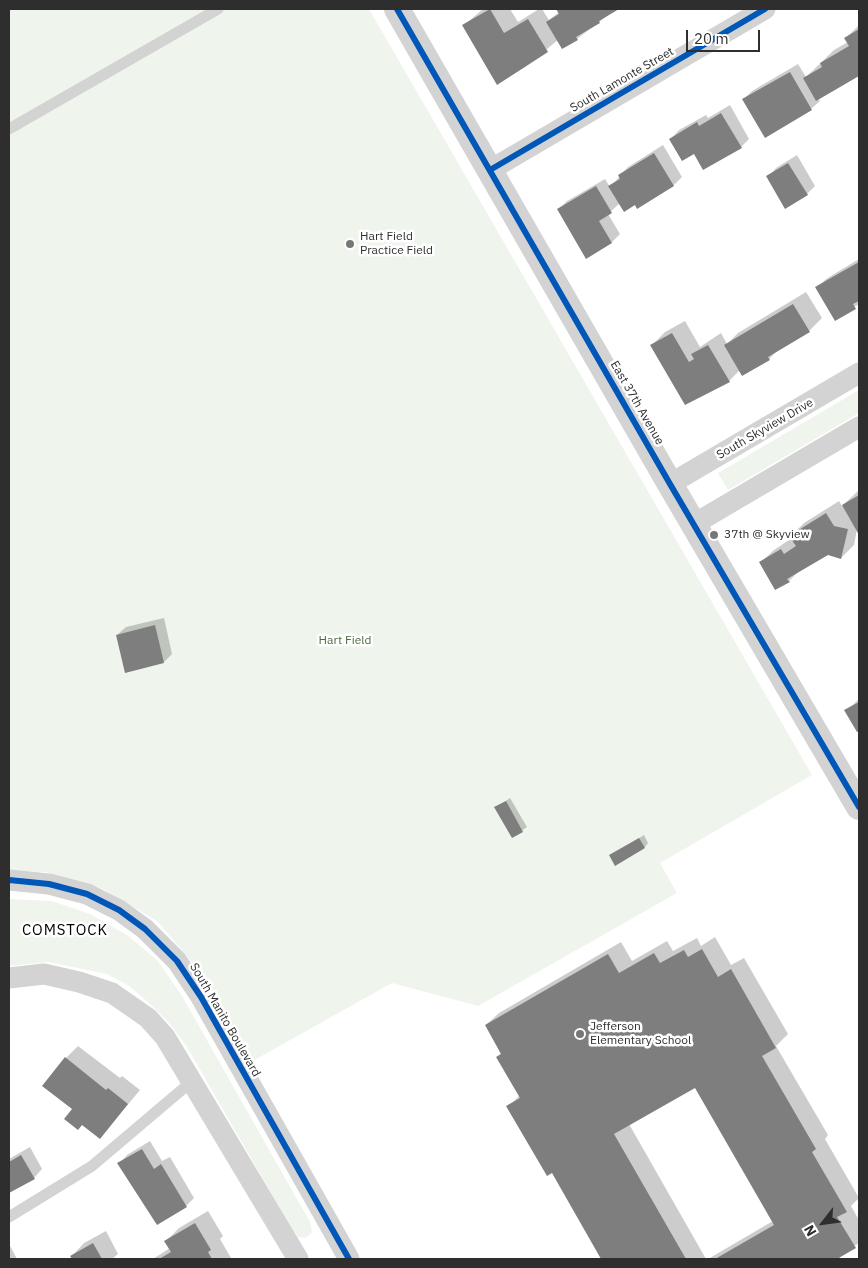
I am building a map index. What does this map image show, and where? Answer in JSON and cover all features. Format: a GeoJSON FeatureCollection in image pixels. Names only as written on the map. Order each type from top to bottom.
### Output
{"type":"FeatureCollection","features":[{"type":"Feature","properties":{"kind":"street","name":"East 37th Avenue"},"geometry":{"type":"LineString","coordinates":[[397,9],[670,484],[859,807]]}},
{"type":"Feature","properties":{"kind":"street","name":"South Lamonte Street"},"geometry":{"type":"LineString","coordinates":[[490,170],[765,9]]}},
{"type":"Feature","properties":{"kind":"street","name":"South Skyview Drive"},"geometry":{"type":"LineString","coordinates":[[670,484],[859,373]]}},
{"type":"Feature","properties":{"kind":"street"},"geometry":{"type":"LineString","coordinates":[[694,524],[859,426]]}},
{"type":"Feature","properties":{"kind":"street","name":"South Manito Boulevard"},"geometry":{"type":"LineString","coordinates":[[9,880],[49,884],[88,894],[119,910],[145,929],[177,961],[201,998],[345,1258]]}},
{"type":"Feature","properties":{"kind":"street"},"geometry":{"type":"LineString","coordinates":[[9,978],[44,974],[79,982],[112,993],[148,1018],[165,1037],[298,1259]]}},
{"type":"Feature","properties":{"kind":"lane"},"geometry":{"type":"LineString","coordinates":[[9,129],[218,9]]}},
{"type":"Feature","properties":{"kind":"lane"},"geometry":{"type":"LineString","coordinates":[[9,1216],[92,1166],[191,1082]]}},
{"type":"Feature","properties":{"kind":"green space","name":"Hart Field"},"geometry":{"type":"Polygon","coordinates":[[[9,9],[369,9],[812,775],[660,863],[677,893],[478,1006],[392,983],[251,1062],[202,974],[157,921],[103,889],[45,872],[9,871],[9,9]]]}},
{"type":"Feature","properties":{"kind":"green space"},"geometry":{"type":"Polygon","coordinates":[[[859,390],[859,413],[728,490],[718,473],[859,390]]]}},
{"type":"Feature","properties":{"kind":"green space"},"geometry":{"type":"Polygon","coordinates":[[[9,899],[52,901],[90,914],[127,935],[158,961],[182,996],[310,1222],[312,1232],[306,1238],[298,1237],[291,1228],[187,1047],[169,1023],[148,1002],[129,986],[107,974],[48,962],[9,966],[9,899]]]}},
{"type":"Feature","properties":{"kind":"building"},"geometry":{"type":"Polygon","coordinates":[[[490,9],[504,33],[528,19],[548,52],[497,85],[462,25],[490,9]]]}},
{"type":"Feature","properties":{"kind":"building"},"geometry":{"type":"Polygon","coordinates":[[[556,9],[619,9],[576,37],[578,40],[562,49],[546,22],[559,14],[556,9]]]}},
{"type":"Feature","properties":{"kind":"building"},"geometry":{"type":"Polygon","coordinates":[[[859,29],[859,76],[816,101],[803,78],[822,67],[820,63],[849,46],[844,38],[859,29]]]}},
{"type":"Feature","properties":{"kind":"building"},"geometry":{"type":"Polygon","coordinates":[[[790,72],[812,110],[765,138],[742,99],[790,72]]]}},
{"type":"Feature","properties":{"kind":"building"},"geometry":{"type":"Polygon","coordinates":[[[721,113],[742,148],[703,170],[694,154],[682,161],[669,139],[697,122],[699,126],[721,113]]]}},
{"type":"Feature","properties":{"kind":"building"},"geometry":{"type":"Polygon","coordinates":[[[654,153],[674,186],[637,209],[635,205],[624,212],[608,186],[620,179],[618,175],[654,153]]]}},
{"type":"Feature","properties":{"kind":"building"},"geometry":{"type":"Polygon","coordinates":[[[788,163],[808,195],[785,209],[766,176],[788,163]]]}},
{"type":"Feature","properties":{"kind":"building"},"geometry":{"type":"Polygon","coordinates":[[[596,186],[612,213],[599,221],[612,243],[586,259],[557,209],[596,186]]]}},
{"type":"Feature","properties":{"kind":"building"},"geometry":{"type":"Polygon","coordinates":[[[859,262],[859,301],[853,304],[856,309],[835,321],[815,287],[859,262]]]}},
{"type":"Feature","properties":{"kind":"building"},"geometry":{"type":"Polygon","coordinates":[[[793,304],[810,332],[768,357],[770,360],[742,376],[724,345],[793,304]]]}},
{"type":"Feature","properties":{"kind":"building"},"geometry":{"type":"Polygon","coordinates":[[[672,333],[689,362],[694,359],[691,354],[708,345],[730,382],[685,405],[650,345],[672,333]]]}},
{"type":"Feature","properties":{"kind":"building"},"geometry":{"type":"Polygon","coordinates":[[[859,495],[859,535],[842,505],[859,495]]]}},
{"type":"Feature","properties":{"kind":"building"},"geometry":{"type":"Polygon","coordinates":[[[826,513],[834,526],[848,529],[841,559],[828,555],[787,579],[790,582],[775,590],[759,562],[781,549],[784,554],[796,546],[789,536],[826,513]]]}},
{"type":"Feature","properties":{"kind":"building"},"geometry":{"type":"Polygon","coordinates":[[[155,625],[164,663],[125,673],[116,635],[155,625]]]}},
{"type":"Feature","properties":{"kind":"building"},"geometry":{"type":"Polygon","coordinates":[[[859,702],[859,731],[857,732],[844,710],[859,702]]]}},
{"type":"Feature","properties":{"kind":"building"},"geometry":{"type":"Polygon","coordinates":[[[506,801],[523,832],[512,838],[494,807],[506,801]]]}},
{"type":"Feature","properties":{"kind":"building"},"geometry":{"type":"Polygon","coordinates":[[[639,838],[645,848],[615,866],[609,855],[639,838]]]}},
{"type":"Feature","properties":{"kind":"building"},"geometry":{"type":"Polygon","coordinates":[[[702,949],[718,977],[731,969],[776,1048],[762,1056],[816,1149],[812,1152],[847,1212],[837,1217],[856,1248],[837,1259],[715,1259],[774,1225],[695,1088],[614,1134],[686,1259],[601,1259],[552,1173],[547,1176],[506,1106],[520,1098],[496,1057],[501,1054],[485,1025],[608,954],[619,973],[654,953],[660,963],[684,950],[688,957],[702,949]]]}},
{"type":"Feature","properties":{"kind":"building"},"geometry":{"type":"Polygon","coordinates":[[[65,1057],[106,1090],[108,1088],[128,1104],[100,1139],[82,1125],[78,1130],[64,1119],[72,1109],[42,1086],[65,1057]]]}},
{"type":"Feature","properties":{"kind":"building"},"geometry":{"type":"Polygon","coordinates":[[[142,1149],[154,1169],[161,1164],[187,1207],[157,1225],[117,1163],[142,1149]]]}},
{"type":"Feature","properties":{"kind":"building"},"geometry":{"type":"Polygon","coordinates":[[[21,1155],[35,1179],[9,1193],[9,1162],[21,1155]]]}},
{"type":"Feature","properties":{"kind":"building"},"geometry":{"type":"Polygon","coordinates":[[[195,1223],[211,1250],[208,1252],[212,1259],[159,1259],[171,1252],[164,1241],[195,1223]]]}},
{"type":"Feature","properties":{"kind":"building"},"geometry":{"type":"Polygon","coordinates":[[[93,1243],[102,1259],[72,1259],[70,1256],[93,1243]]]}},
{"type":"Feature","properties":{"kind":"cycle path"},"geometry":{"type":"LineString","coordinates":[[397,9],[670,484],[859,807]]}},
{"type":"Feature","properties":{"kind":"cycle path"},"geometry":{"type":"LineString","coordinates":[[490,170],[765,9]]}},
{"type":"Feature","properties":{"kind":"cycle path"},"geometry":{"type":"LineString","coordinates":[[9,880],[49,884],[87,894],[119,910],[145,929],[177,961],[201,997],[349,1259]]}},
{"type":"Feature","properties":{"kind":"place","name":"Hart Field Practice Field"},"geometry":{"type":"Point","coordinates":[350,244]}},
{"type":"Feature","properties":{"kind":"place","name":"37th @ Skyview"},"geometry":{"type":"Point","coordinates":[714,535]}},
{"type":"Feature","properties":{"kind":"place","name":"Jefferson Elementary School"},"geometry":{"type":"Point","coordinates":[580,1034]}},
{"type":"Feature","properties":{"kind":"district","name":"COMSTOCK"},"geometry":{"type":"Point","coordinates":[65,931]}}]}
